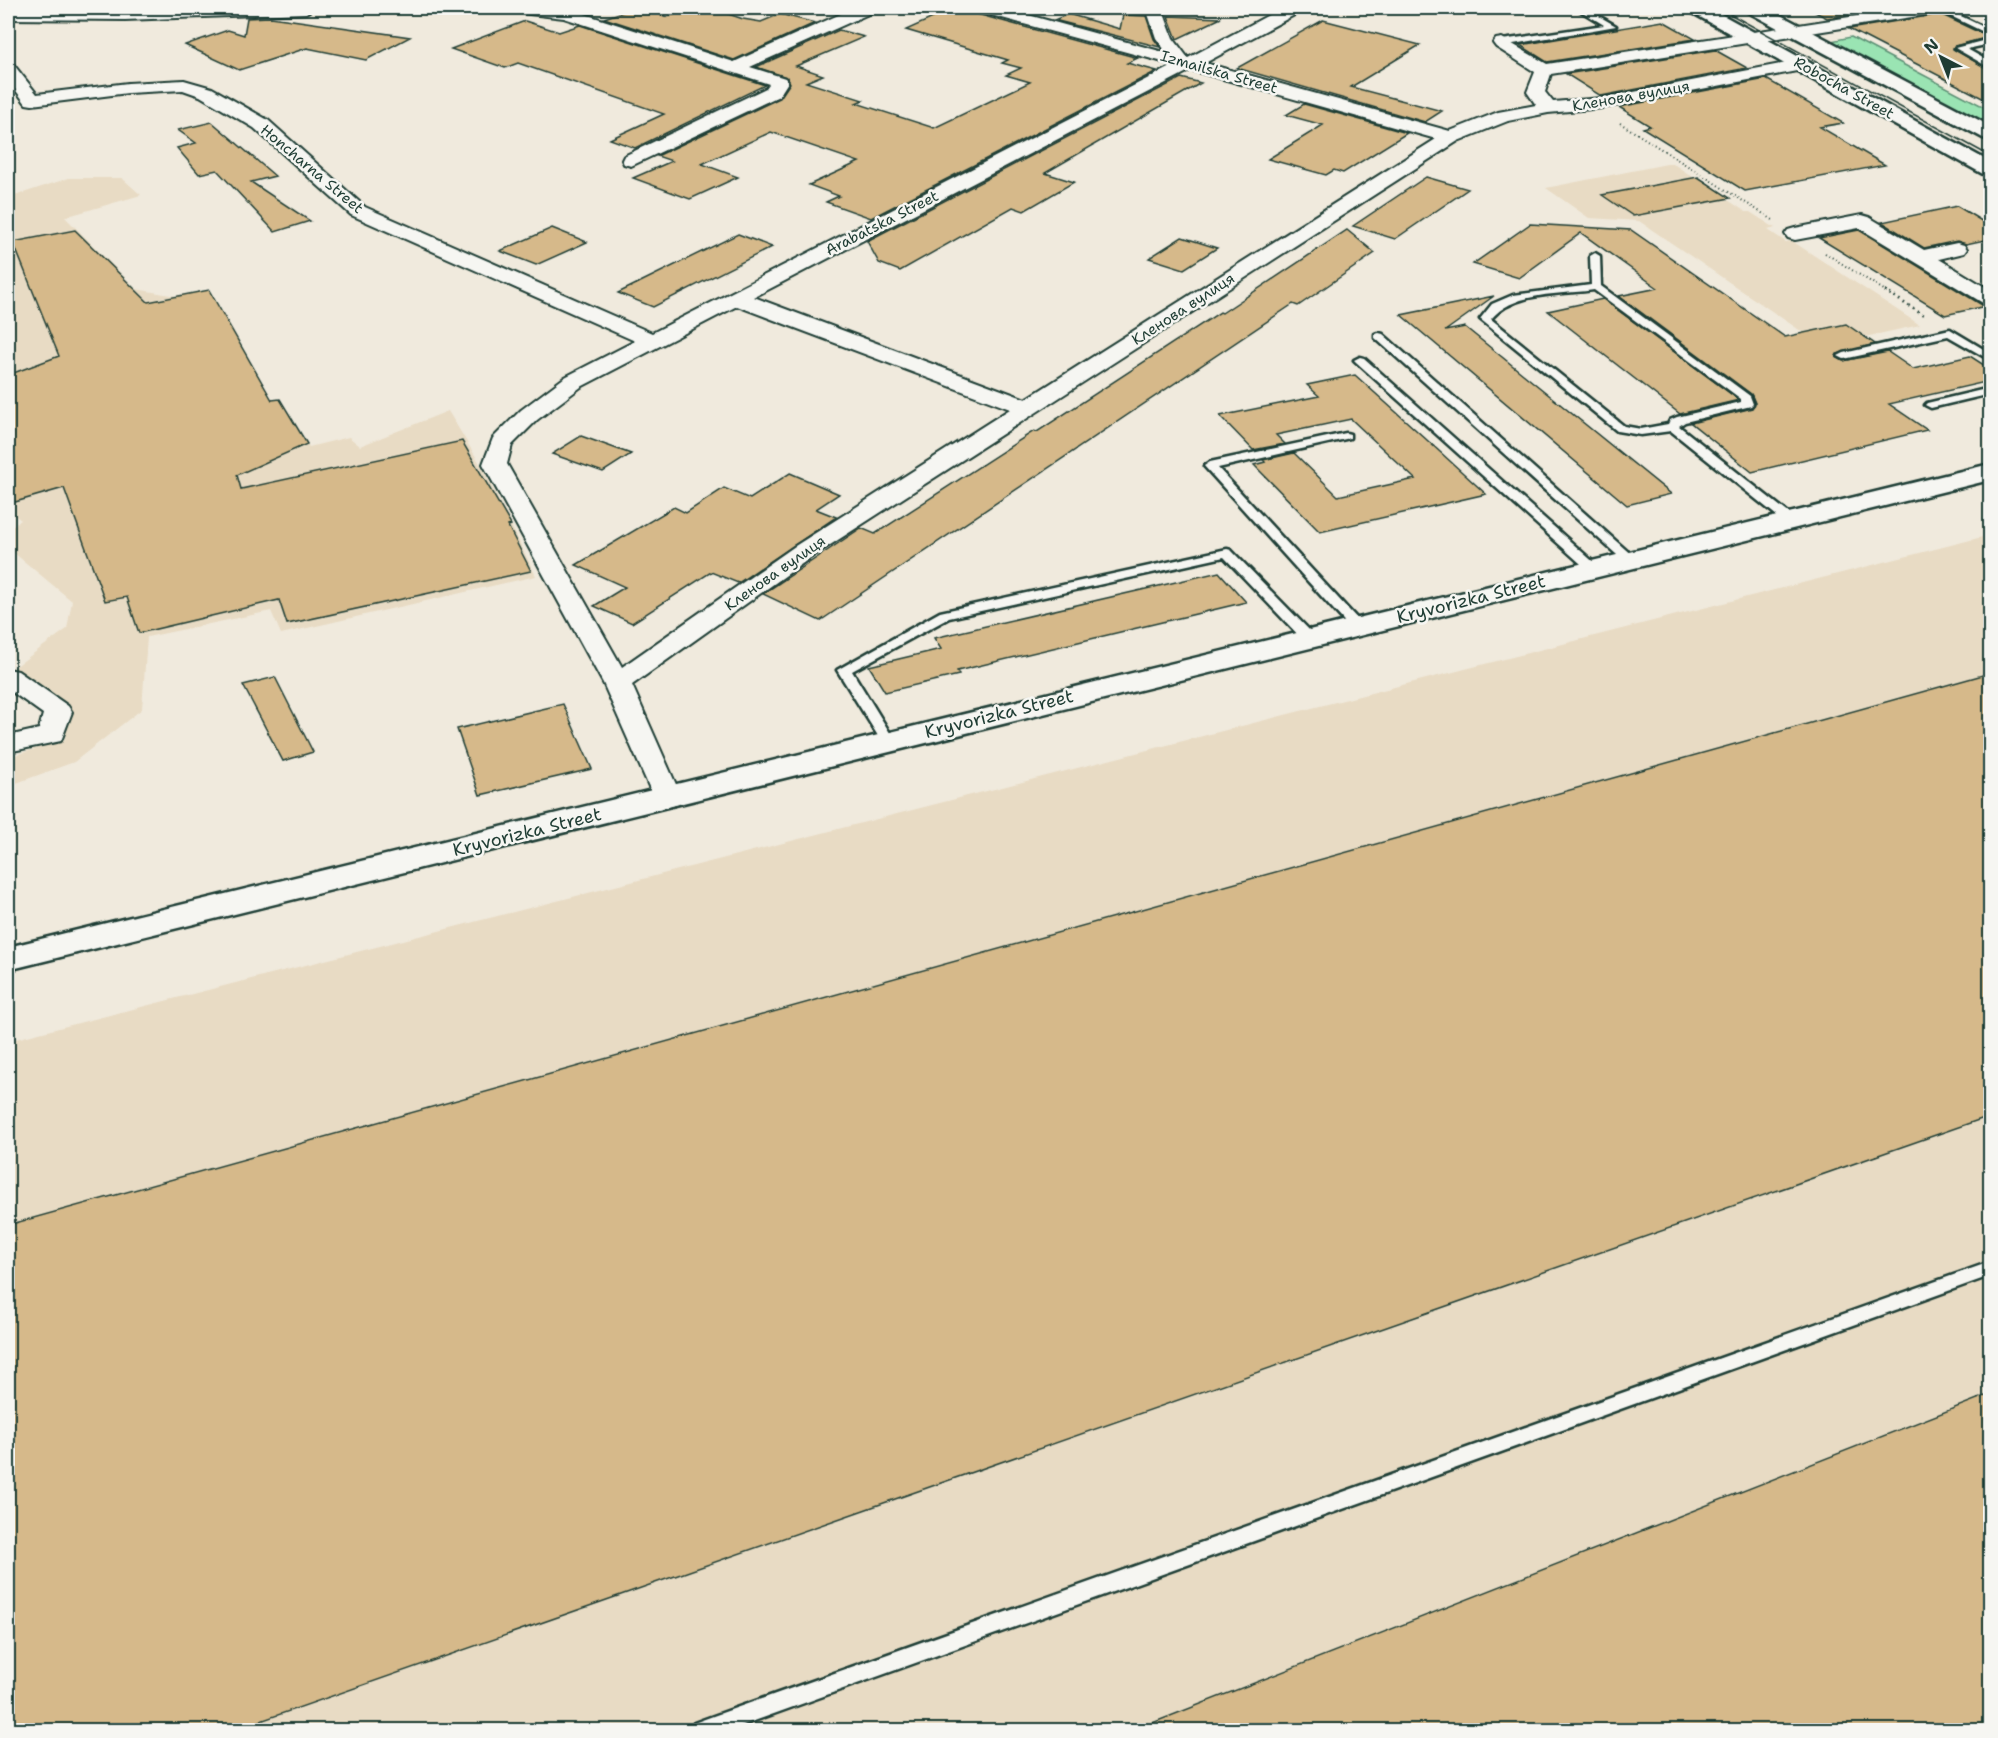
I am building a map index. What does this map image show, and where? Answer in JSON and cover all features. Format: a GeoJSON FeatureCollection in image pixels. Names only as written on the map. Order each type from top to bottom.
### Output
{"type":"FeatureCollection","features":[{"type":"Feature","properties":{"kind":"main road","name":"Robocha Street"},"geometry":{"type":"LineString","coordinates":[[1697,8],[1990,170]]}},
{"type":"Feature","properties":{"kind":"main road","name":"Robocha Street"},"geometry":{"type":"LineString","coordinates":[[1754,8],[1990,134]]}},
{"type":"Feature","properties":{"kind":"main road","name":"Kryvorizka Street"},"geometry":{"type":"LineString","coordinates":[[8,959],[1990,472]]}},
{"type":"Feature","properties":{"kind":"street"},"geometry":{"type":"LineString","coordinates":[[9,19],[306,8]]}},
{"type":"Feature","properties":{"kind":"street"},"geometry":{"type":"LineString","coordinates":[[521,8],[572,10],[779,82],[773,92],[631,160]]}},
{"type":"Feature","properties":{"kind":"street"},"geometry":{"type":"LineString","coordinates":[[736,67],[867,8]]}},
{"type":"Feature","properties":{"kind":"street","name":"Izmailska Street"},"geometry":{"type":"LineString","coordinates":[[986,8],[1452,137]]}},
{"type":"Feature","properties":{"kind":"street"},"geometry":{"type":"LineString","coordinates":[[1154,8],[1165,38],[1186,63]]}},
{"type":"Feature","properties":{"kind":"street","name":"Arabatska Street"},"geometry":{"type":"LineString","coordinates":[[617,683],[495,464],[501,443],[529,415],[573,382],[651,340],[1294,8]]}},
{"type":"Feature","properties":{"kind":"street"},"geometry":{"type":"LineString","coordinates":[[1502,43],[1545,70],[1937,8]]}},
{"type":"Feature","properties":{"kind":"street","name":"Кленова вулиця"},"geometry":{"type":"LineString","coordinates":[[617,683],[804,551],[1452,137],[1504,117],[1548,108],[1591,105],[1802,65]]}},
{"type":"Feature","properties":{"kind":"street","name":"Honcharna Street"},"geometry":{"type":"LineString","coordinates":[[8,69],[32,100],[128,88],[184,85],[206,92],[261,124],[358,212],[651,340]]}},
{"type":"Feature","properties":{"kind":"street"},"geometry":{"type":"LineString","coordinates":[[1545,70],[1536,92],[1548,108]]}},
{"type":"Feature","properties":{"kind":"street"},"geometry":{"type":"LineString","coordinates":[[1795,234],[1862,221],[1990,299]]}},
{"type":"Feature","properties":{"kind":"street"},"geometry":{"type":"LineString","coordinates":[[1921,257],[1957,249]]}},
{"type":"Feature","properties":{"kind":"street"},"geometry":{"type":"LineString","coordinates":[[736,298],[1028,408]]}},
{"type":"Feature","properties":{"kind":"street"},"geometry":{"type":"LineString","coordinates":[[8,677],[58,712],[51,735],[8,744]]}},
{"type":"Feature","properties":{"kind":"street"},"geometry":{"type":"LineString","coordinates":[[617,683],[668,798]]}},
{"type":"Feature","properties":{"kind":"lane"},"geometry":{"type":"LineString","coordinates":[[1502,43],[1612,26],[1580,8]]}},
{"type":"Feature","properties":{"kind":"lane"},"geometry":{"type":"LineString","coordinates":[[1937,8],[1990,33]]}},
{"type":"Feature","properties":{"kind":"lane"},"geometry":{"type":"LineString","coordinates":[[1990,42],[1959,48],[1990,65]]}},
{"type":"Feature","properties":{"kind":"lane"},"geometry":{"type":"LineString","coordinates":[[1595,256],[1596,287]]}},
{"type":"Feature","properties":{"kind":"lane"},"geometry":{"type":"LineString","coordinates":[[1673,427],[1674,422],[1681,419],[1747,404],[1746,398],[1596,287],[1517,297],[1496,306],[1485,320],[1621,429],[1641,432],[1673,427],[1791,521]]}},
{"type":"Feature","properties":{"kind":"lane"},"geometry":{"type":"LineString","coordinates":[[1844,356],[1950,332],[1990,357]]}},
{"type":"Feature","properties":{"kind":"lane"},"geometry":{"type":"LineString","coordinates":[[1379,336],[1630,560]]}},
{"type":"Feature","properties":{"kind":"lane"},"geometry":{"type":"LineString","coordinates":[[1360,360],[1594,569]]}},
{"type":"Feature","properties":{"kind":"lane"},"geometry":{"type":"LineString","coordinates":[[1931,405],[1990,391]]}},
{"type":"Feature","properties":{"kind":"lane"},"geometry":{"type":"LineString","coordinates":[[1346,436],[1210,466],[1356,626]]}},
{"type":"Feature","properties":{"kind":"lane"},"geometry":{"type":"LineString","coordinates":[[888,741],[844,670],[945,615],[1227,553],[1309,638]]}},
{"type":"Feature","properties":{"kind":"lane"},"geometry":{"type":"LineString","coordinates":[[702,1731],[1990,1269]]}},
{"type":"Feature","properties":{"kind":"path"},"geometry":{"type":"LineString","coordinates":[[1591,105],[1927,318]]}},
{"type":"Feature","properties":{"kind":"shaded area"},"geometry":{"type":"Polygon","coordinates":[[[1672,163],[1746,212],[1750,212],[1775,228],[1768,230],[1786,242],[1792,241],[1920,325],[1823,346],[1639,221],[1589,218],[1546,188],[1672,163]]]}},
{"type":"Feature","properties":{"kind":"shaded area"},"geometry":{"type":"Polygon","coordinates":[[[69,178],[122,178],[141,195],[65,217],[136,289],[176,296],[209,290],[272,400],[280,399],[309,447],[349,437],[360,446],[448,411],[482,467],[536,576],[281,634],[271,611],[147,637],[142,709],[74,762],[8,786],[8,757],[65,740],[66,726],[58,712],[8,676],[8,672],[67,629],[72,601],[8,548],[8,529],[21,520],[8,510],[8,370],[16,366],[8,337],[8,198],[69,178]]]}},
{"type":"Feature","properties":{"kind":"shaded area"},"geometry":{"type":"Polygon","coordinates":[[[1990,535],[1990,1730],[8,1730],[8,1041],[1990,535]]]}},
{"type":"Feature","properties":{"kind":"green space"},"geometry":{"type":"Polygon","coordinates":[[[1851,37],[1990,110],[1990,126],[1831,41],[1851,37]]]}},
{"type":"Feature","properties":{"kind":"building"},"geometry":{"type":"Polygon","coordinates":[[[635,8],[644,8],[667,17],[694,8],[711,8],[743,19],[761,22],[780,14],[815,23],[734,60],[604,18],[635,8]]]}},
{"type":"Feature","properties":{"kind":"building"},"geometry":{"type":"Polygon","coordinates":[[[955,8],[1138,58],[1127,63],[1157,71],[871,218],[826,202],[839,196],[809,185],[859,162],[771,132],[702,164],[738,177],[690,199],[633,178],[672,161],[657,156],[780,98],[790,83],[787,77],[756,67],[839,30],[864,37],[796,66],[823,75],[806,82],[863,100],[856,103],[934,128],[1030,82],[1006,75],[1021,68],[1002,63],[1008,60],[906,30],[955,8]]]}},
{"type":"Feature","properties":{"kind":"building"},"geometry":{"type":"Polygon","coordinates":[[[1807,8],[1897,8],[1827,18],[1807,8]]]}},
{"type":"Feature","properties":{"kind":"building"},"geometry":{"type":"Polygon","coordinates":[[[1068,14],[1120,29],[1123,15],[1146,16],[1154,39],[1160,47],[1054,20],[1068,14]]]}},
{"type":"Feature","properties":{"kind":"building"},"geometry":{"type":"Polygon","coordinates":[[[1940,14],[1989,37],[1954,46],[1953,49],[1990,70],[1990,102],[1849,29],[1940,14]]]}},
{"type":"Feature","properties":{"kind":"building"},"geometry":{"type":"Polygon","coordinates":[[[1168,16],[1221,18],[1177,39],[1168,16]]]}},
{"type":"Feature","properties":{"kind":"building"},"geometry":{"type":"Polygon","coordinates":[[[270,17],[410,37],[366,60],[307,48],[239,70],[185,45],[228,30],[244,35],[247,18],[270,17]]]}},
{"type":"Feature","properties":{"kind":"building"},"geometry":{"type":"Polygon","coordinates":[[[1323,20],[1420,45],[1351,87],[1442,111],[1425,122],[1237,68],[1323,20]]]}},
{"type":"Feature","properties":{"kind":"building"},"geometry":{"type":"Polygon","coordinates":[[[525,21],[559,32],[580,25],[765,85],[635,148],[610,139],[664,114],[518,63],[505,68],[451,49],[525,21]]]}},
{"type":"Feature","properties":{"kind":"building"},"geometry":{"type":"Polygon","coordinates":[[[1663,21],[1695,39],[1547,62],[1520,45],[1663,21]]]}},
{"type":"Feature","properties":{"kind":"building"},"geometry":{"type":"Polygon","coordinates":[[[1715,50],[1747,68],[1601,96],[1566,74],[1715,50]]]}},
{"type":"Feature","properties":{"kind":"building"},"geometry":{"type":"Polygon","coordinates":[[[1181,78],[1201,83],[1045,173],[1074,182],[1024,211],[1013,207],[900,271],[879,263],[867,241],[1181,78]]]}},
{"type":"Feature","properties":{"kind":"building"},"geometry":{"type":"Polygon","coordinates":[[[1766,79],[1843,123],[1820,127],[1885,165],[1745,191],[1643,128],[1650,126],[1619,107],[1766,79]]]}},
{"type":"Feature","properties":{"kind":"building"},"geometry":{"type":"Polygon","coordinates":[[[1304,104],[1407,133],[1343,173],[1334,170],[1326,175],[1268,159],[1323,125],[1286,115],[1304,104]]]}},
{"type":"Feature","properties":{"kind":"building"},"geometry":{"type":"Polygon","coordinates":[[[212,122],[275,176],[251,182],[310,221],[275,232],[217,170],[199,174],[177,148],[196,143],[178,130],[212,122]]]}},
{"type":"Feature","properties":{"kind":"building"},"geometry":{"type":"Polygon","coordinates":[[[1426,177],[1468,189],[1395,239],[1353,226],[1426,177]]]}},
{"type":"Feature","properties":{"kind":"building"},"geometry":{"type":"Polygon","coordinates":[[[1698,177],[1730,198],[1633,216],[1602,195],[1698,177]]]}},
{"type":"Feature","properties":{"kind":"building"},"geometry":{"type":"Polygon","coordinates":[[[1957,206],[1990,226],[1990,239],[1966,244],[1957,241],[1924,248],[1882,222],[1957,206]]]}},
{"type":"Feature","properties":{"kind":"building"},"geometry":{"type":"Polygon","coordinates":[[[1530,224],[1631,230],[1785,337],[1846,324],[1875,344],[1837,354],[1836,357],[1843,361],[1888,352],[1913,369],[1970,356],[1990,369],[1990,381],[1889,404],[1927,430],[1752,472],[1691,423],[1752,408],[1755,403],[1751,394],[1619,296],[1658,288],[1581,233],[1519,278],[1473,264],[1530,224]]]}},
{"type":"Feature","properties":{"kind":"building"},"geometry":{"type":"Polygon","coordinates":[[[552,228],[587,242],[536,265],[500,251],[552,228]]]}},
{"type":"Feature","properties":{"kind":"building"},"geometry":{"type":"Polygon","coordinates":[[[75,230],[148,302],[209,290],[272,400],[280,399],[307,444],[237,475],[241,489],[462,441],[511,525],[508,526],[531,571],[287,624],[279,600],[139,633],[127,597],[105,601],[64,488],[15,502],[8,489],[8,375],[59,356],[13,242],[75,230]]]}},
{"type":"Feature","properties":{"kind":"building"},"geometry":{"type":"Polygon","coordinates":[[[1347,230],[1375,253],[1298,306],[1293,304],[820,621],[763,594],[861,528],[875,534],[1034,431],[1037,432],[1220,312],[1222,313],[1347,230]]]}},
{"type":"Feature","properties":{"kind":"building"},"geometry":{"type":"Polygon","coordinates":[[[1859,230],[1986,306],[1945,315],[1819,238],[1859,230]]]}},
{"type":"Feature","properties":{"kind":"building"},"geometry":{"type":"Polygon","coordinates":[[[738,234],[772,247],[653,307],[618,293],[738,234]]]}},
{"type":"Feature","properties":{"kind":"building"},"geometry":{"type":"Polygon","coordinates":[[[1182,237],[1217,248],[1184,269],[1149,258],[1182,237]]]}},
{"type":"Feature","properties":{"kind":"building"},"geometry":{"type":"Polygon","coordinates":[[[1494,296],[1445,331],[1465,327],[1671,494],[1627,505],[1401,315],[1494,296]]]}},
{"type":"Feature","properties":{"kind":"building"},"geometry":{"type":"Polygon","coordinates":[[[1603,299],[1739,400],[1680,414],[1548,311],[1603,299]]]}},
{"type":"Feature","properties":{"kind":"building"},"geometry":{"type":"Polygon","coordinates":[[[1355,375],[1486,494],[1320,532],[1254,465],[1265,462],[1263,460],[1294,453],[1338,496],[1415,479],[1351,419],[1276,435],[1285,444],[1253,450],[1220,416],[1319,396],[1307,385],[1355,375]]]}},
{"type":"Feature","properties":{"kind":"building"},"geometry":{"type":"Polygon","coordinates":[[[581,436],[631,454],[603,472],[552,454],[581,436]]]}},
{"type":"Feature","properties":{"kind":"building"},"geometry":{"type":"Polygon","coordinates":[[[790,473],[839,494],[816,509],[836,517],[738,583],[711,572],[632,623],[594,606],[625,587],[576,565],[674,507],[686,513],[724,488],[750,499],[790,473]]]}},
{"type":"Feature","properties":{"kind":"building"},"geometry":{"type":"Polygon","coordinates":[[[1219,572],[1246,602],[957,671],[959,675],[885,692],[869,666],[941,649],[934,638],[1219,572]]]}},
{"type":"Feature","properties":{"kind":"building"},"geometry":{"type":"Polygon","coordinates":[[[1990,673],[1990,1116],[232,1731],[8,1731],[8,1225],[1990,673]]]}},
{"type":"Feature","properties":{"kind":"building"},"geometry":{"type":"Polygon","coordinates":[[[275,677],[313,752],[283,761],[243,685],[275,677]]]}},
{"type":"Feature","properties":{"kind":"building"},"geometry":{"type":"Polygon","coordinates":[[[563,704],[592,769],[480,795],[457,729],[563,704]]]}},
{"type":"Feature","properties":{"kind":"building"},"geometry":{"type":"Polygon","coordinates":[[[1990,1394],[1990,1731],[1137,1731],[1137,1729],[1990,1394]]]}},
{"type":"Feature","properties":{"kind":"tram line"},"geometry":{"type":"LineString","coordinates":[[1719,8],[1990,156]]}}]}
